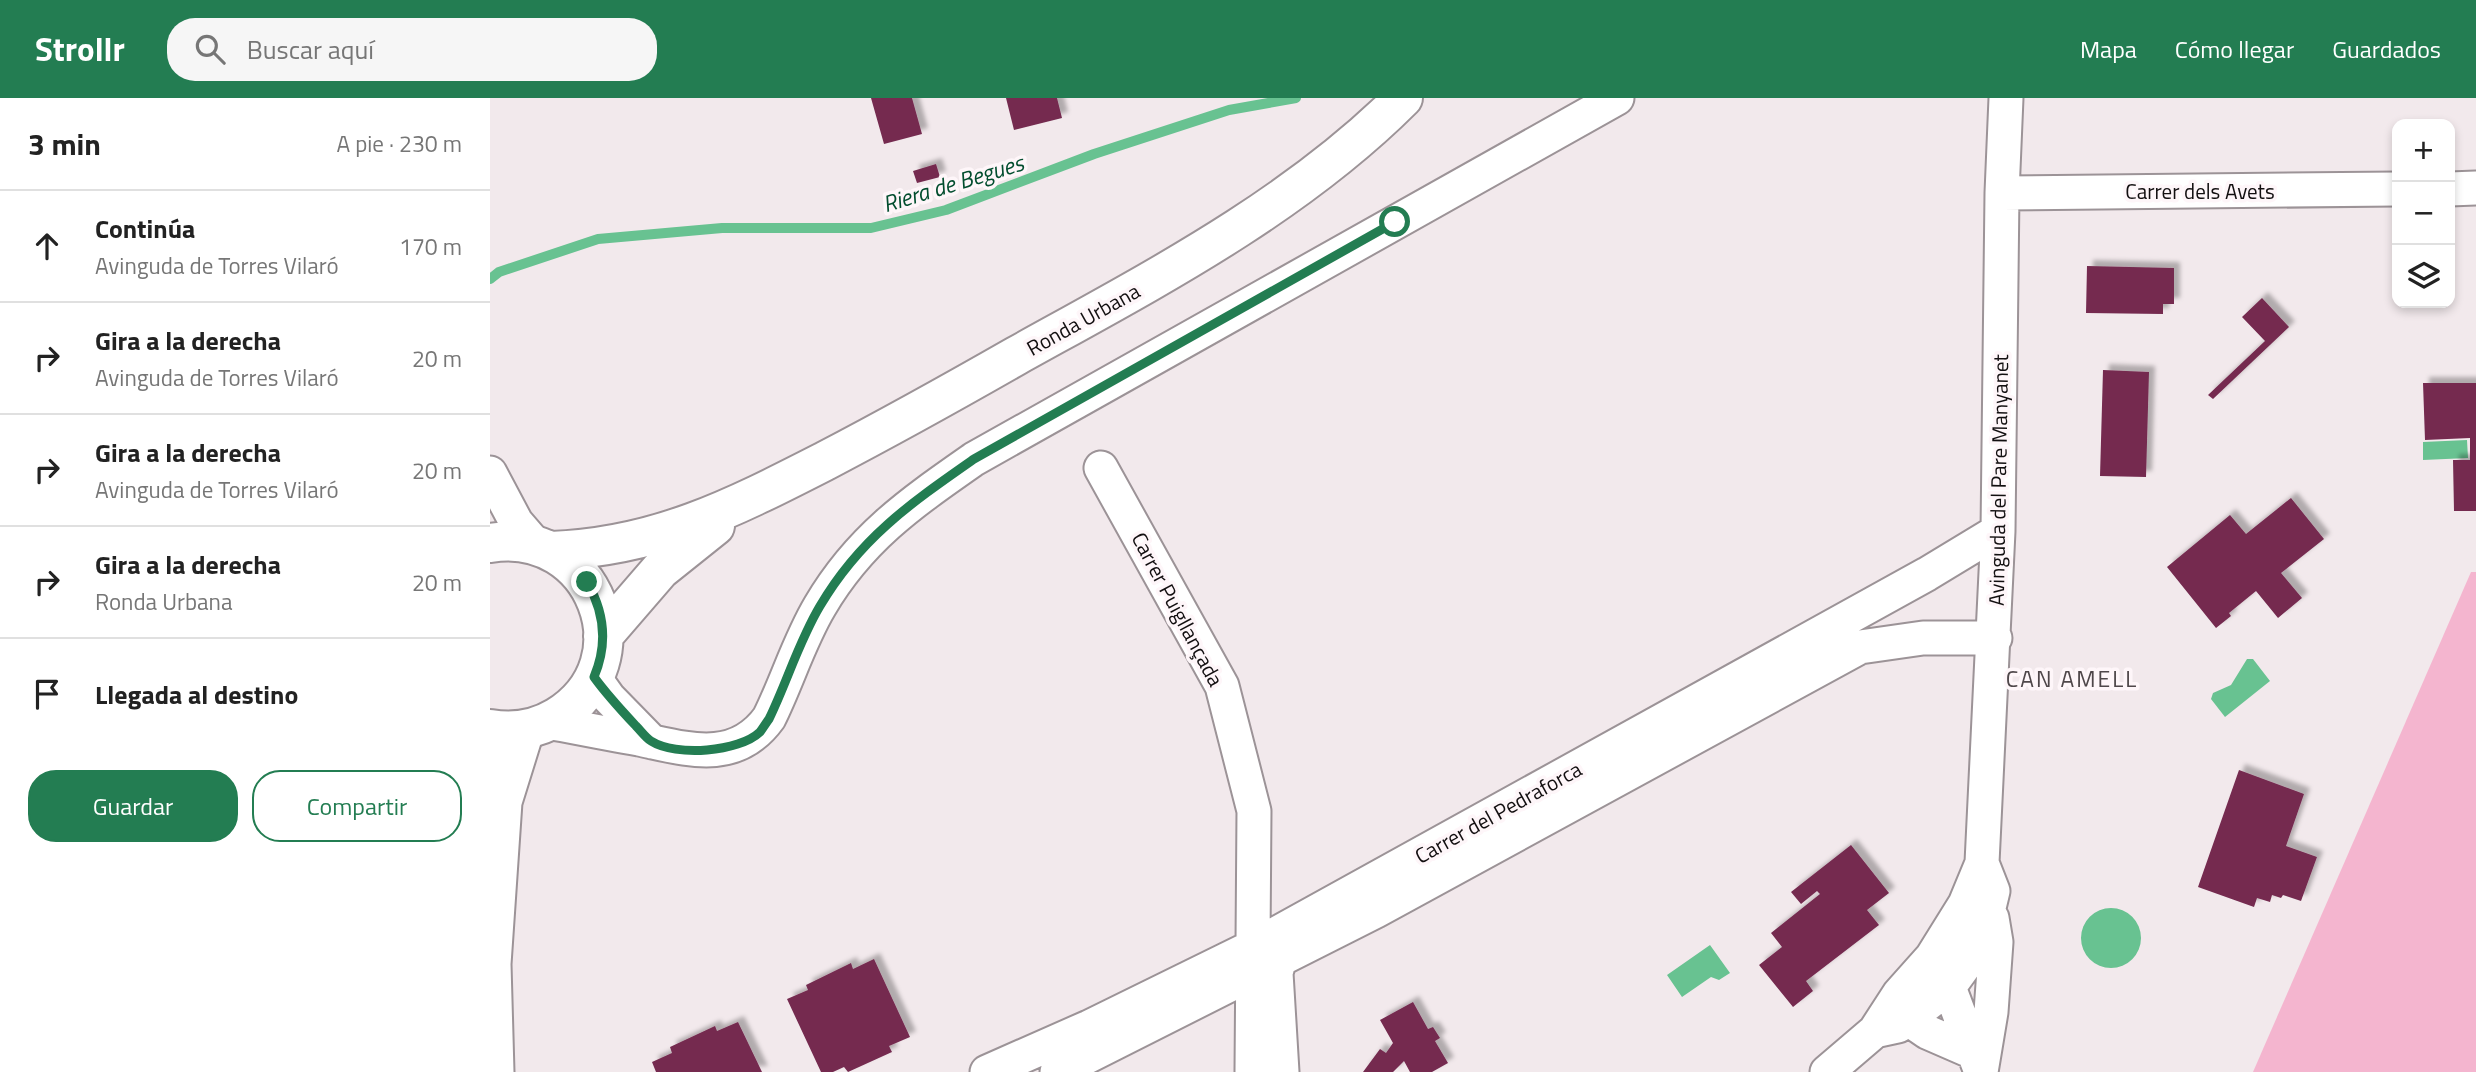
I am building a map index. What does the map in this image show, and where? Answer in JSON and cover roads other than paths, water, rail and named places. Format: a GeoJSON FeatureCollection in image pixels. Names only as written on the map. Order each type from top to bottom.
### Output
{"type":"FeatureCollection","features":[{"type":"Feature","properties":{"kind":"main road","name":"Ronda Urbana"},"geometry":{"type":"LineString","coordinates":[[490,543],[507,541],[543,548],[590,550],[657,536],[740,505],[898,423],[1148,282],[1255,216],[1343,154],[1394,107]]}},
{"type":"Feature","properties":{"kind":"main road","name":"Ronda Urbana"},"geometry":{"type":"LineString","coordinates":[[603,636],[660,570],[740,505]]}},
{"type":"Feature","properties":{"kind":"main road","name":"Ronda Urbana"},"geometry":{"type":"LineString","coordinates":[[538,725],[575,703],[594,677],[601,657],[603,636],[599,607],[587,582],[568,561],[543,548]]}},
{"type":"Feature","properties":{"kind":"main road"},"geometry":{"type":"LineString","coordinates":[[490,729],[504,731],[538,725]]}},
{"type":"Feature","properties":{"kind":"street"},"geometry":{"type":"LineString","coordinates":[[497,1072],[494,964],[505,802],[538,725],[700,750],[726,748],[759,733],[779,699],[819,607],[849,562],[880,529],[918,498],[974,459],[1616,98]]}},
{"type":"Feature","properties":{"kind":"street","name":"Avinguda del Pare Manyanet"},"geometry":{"type":"LineString","coordinates":[[1875,1031],[1899,994],[1943,976],[1970,958],[1987,916],[1977,905],[1982,863],[1998,531],[2002,192],[2006,98]]}},
{"type":"Feature","properties":{"kind":"street"},"geometry":{"type":"LineString","coordinates":[[2455,189],[2476,188]]}},
{"type":"Feature","properties":{"kind":"street","name":"Carrer dels Avets"},"geometry":{"type":"LineString","coordinates":[[2002,192],[2392,189]]}},
{"type":"Feature","properties":{"kind":"street","name":"Carrer Puigllançada"},"geometry":{"type":"LineString","coordinates":[[1101,468],[1222,686],[1254,811],[1262,948],[1252,1072]]}},
{"type":"Feature","properties":{"kind":"street"},"geometry":{"type":"LineString","coordinates":[[490,474],[516,522],[543,548]]}},
{"type":"Feature","properties":{"kind":"street","name":"Carrer del Pedraforca"},"geometry":{"type":"LineString","coordinates":[[1057,1072],[1262,948],[1927,574],[1998,531]]}},
{"type":"Feature","properties":{"kind":"street","name":"Carrer del Pedraforca"},"geometry":{"type":"LineString","coordinates":[[987,1072],[1262,948],[1860,647],[1923,638],[1994,638]]}},
{"type":"Feature","properties":{"kind":"street"},"geometry":{"type":"LineString","coordinates":[[594,677],[609,698],[652,742]]}},
{"type":"Feature","properties":{"kind":"street"},"geometry":{"type":"LineString","coordinates":[[490,756],[505,802]]}},
{"type":"Feature","properties":{"kind":"street"},"geometry":{"type":"LineString","coordinates":[[1977,905],[1996,942],[1991,1012],[1981,1072],[1943,976],[1973,980],[1992,995]]}},
{"type":"Feature","properties":{"kind":"street","name":"Carrer Puigllançada"},"geometry":{"type":"LineString","coordinates":[[1262,948],[1276,973],[1282,1072]]}},
{"type":"Feature","properties":{"kind":"street","name":"Avinguda del Pare Manyanet"},"geometry":{"type":"LineString","coordinates":[[1875,1031],[1898,1026],[1908,1019],[1943,976]]}},
{"type":"Feature","properties":{"kind":"street"},"geometry":{"type":"LineString","coordinates":[[1908,1019],[1927,1032],[1973,1052]]}},
{"type":"Feature","properties":{"kind":"street"},"geometry":{"type":"LineString","coordinates":[[1827,1072],[1875,1031]]}},
{"type":"Feature","properties":{"kind":"waterway","name":"Riera de Begues"},"geometry":{"type":"LineString","coordinates":[[490,279],[499,272],[598,239],[722,228],[871,228],[946,210],[1094,154],[1229,110],[1296,98]]}},
{"type":"Feature","properties":{"kind":"district","name":"CAN AMELL"},"geometry":{"type":"Point","coordinates":[2072,678]}}]}
